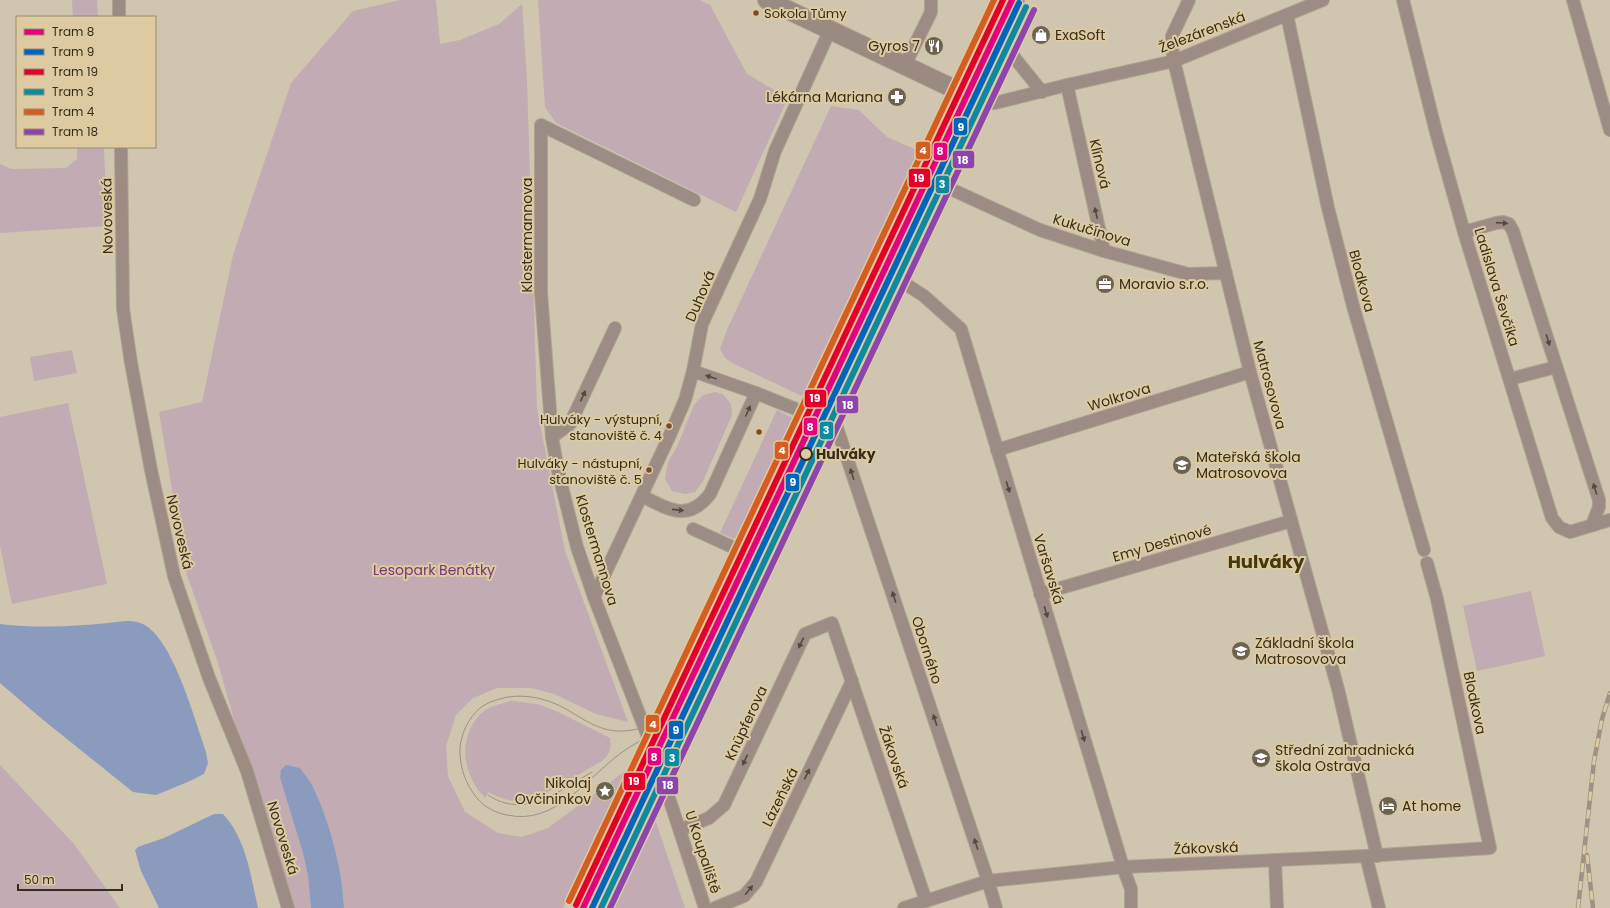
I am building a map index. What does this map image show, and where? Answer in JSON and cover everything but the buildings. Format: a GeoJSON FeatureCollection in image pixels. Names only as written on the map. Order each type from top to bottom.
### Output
{"type":"FeatureCollection","features":[{"type":"Feature","properties":{"kind":"main road"},"geometry":{"type":"LineString","coordinates":[[767,0],[969,96]]}},
{"type":"Feature","properties":{"kind":"main road"},"geometry":{"type":"LineString","coordinates":[[586,908],[1015,0]]}},
{"type":"Feature","properties":{"kind":"street"},"geometry":{"type":"LineString","coordinates":[[119,0],[120,16]]}},
{"type":"Feature","properties":{"kind":"street"},"geometry":{"type":"LineString","coordinates":[[905,65],[931,12],[931,0]]}},
{"type":"Feature","properties":{"kind":"street","name":"Matrosovova"},"geometry":{"type":"LineString","coordinates":[[1189,0],[1172,36],[1174,61],[1250,372],[1338,689],[1371,856],[1379,908]]}},
{"type":"Feature","properties":{"kind":"street","name":"Železárenská"},"geometry":{"type":"LineString","coordinates":[[969,96],[991,103],[1174,61],[1323,0]]}},
{"type":"Feature","properties":{"kind":"street","name":"Ladislava Ševčíka"},"geometry":{"type":"LineString","coordinates":[[1403,0],[1436,132],[1464,232],[1552,518],[1559,527],[1570,532],[1610,520]]}},
{"type":"Feature","properties":{"kind":"street"},"geometry":{"type":"LineString","coordinates":[[1573,0],[1610,130]]}},
{"type":"Feature","properties":{"kind":"street","name":"Blodkova"},"geometry":{"type":"LineString","coordinates":[[1286,15],[1328,208],[1353,306],[1424,550]]}},
{"type":"Feature","properties":{"kind":"street","name":"Duhová"},"geometry":{"type":"LineString","coordinates":[[594,597],[642,496],[685,400],[693,371],[702,324],[760,199],[775,151],[830,30]]}},
{"type":"Feature","properties":{"kind":"street"},"geometry":{"type":"LineString","coordinates":[[995,42],[1013,56],[1042,92]]}},
{"type":"Feature","properties":{"kind":"street","name":"Klínová"},"geometry":{"type":"LineString","coordinates":[[1067,85],[1104,251]]}},
{"type":"Feature","properties":{"kind":"street","name":"Klostermannova"},"geometry":{"type":"LineString","coordinates":[[657,760],[594,597],[577,547],[558,472],[552,437],[541,293],[541,125],[694,200]]}},
{"type":"Feature","properties":{"kind":"street","name":"Novoveská"},"geometry":{"type":"LineString","coordinates":[[121,148],[123,309],[131,363],[151,470],[173,569],[209,678],[247,771],[288,908]]}},
{"type":"Feature","properties":{"kind":"street","name":"Kukučínova"},"geometry":{"type":"LineString","coordinates":[[955,191],[1040,230],[1104,251],[1188,274],[1226,273]]}},
{"type":"Feature","properties":{"kind":"street"},"geometry":{"type":"LineString","coordinates":[[1464,232],[1503,222],[1509,224],[1513,231],[1599,500],[1599,508],[1592,525]]}},
{"type":"Feature","properties":{"kind":"street","name":"Varšavská"},"geometry":{"type":"LineString","coordinates":[[886,273],[924,296],[961,329],[1040,594],[1131,889],[1131,908]]}},
{"type":"Feature","properties":{"kind":"street"},"geometry":{"type":"LineString","coordinates":[[552,437],[570,424],[615,328]]}},
{"type":"Feature","properties":{"kind":"street"},"geometry":{"type":"LineString","coordinates":[[1510,379],[1556,367]]}},
{"type":"Feature","properties":{"kind":"street"},"geometry":{"type":"LineString","coordinates":[[693,371],[821,412]]}},
{"type":"Feature","properties":{"kind":"street","name":"Wolkrova"},"geometry":{"type":"LineString","coordinates":[[997,450],[1250,372]]}},
{"type":"Feature","properties":{"kind":"street"},"geometry":{"type":"LineString","coordinates":[[642,496],[672,511],[695,509],[704,503],[710,494],[756,392]]}},
{"type":"Feature","properties":{"kind":"street","name":"Oborného"},"geometry":{"type":"LineString","coordinates":[[821,412],[834,420],[839,432],[996,908]]}},
{"type":"Feature","properties":{"kind":"street","name":"Emy Destinové"},"geometry":{"type":"LineString","coordinates":[[1040,594],[1291,521]]}},
{"type":"Feature","properties":{"kind":"street"},"geometry":{"type":"LineString","coordinates":[[693,529],[752,556]]}},
{"type":"Feature","properties":{"kind":"street","name":"Blodkova"},"geometry":{"type":"LineString","coordinates":[[1427,564],[1437,599],[1490,848]]}},
{"type":"Feature","properties":{"kind":"street","name":"Žákovská"},"geometry":{"type":"LineString","coordinates":[[832,623],[926,901]]}},
{"type":"Feature","properties":{"kind":"street","name":"Knüpferova"},"geometry":{"type":"LineString","coordinates":[[680,830],[709,818],[724,805],[805,634],[832,623]]}},
{"type":"Feature","properties":{"kind":"street","name":"Lázeňská"},"geometry":{"type":"LineString","coordinates":[[715,908],[744,896],[756,882],[852,680]]}},
{"type":"Feature","properties":{"kind":"street","name":"U Koupaliště"},"geometry":{"type":"LineString","coordinates":[[657,760],[705,908]]}},
{"type":"Feature","properties":{"kind":"street","name":"Žákovská"},"geometry":{"type":"LineString","coordinates":[[904,908],[988,881],[1123,867],[1371,856],[1490,848]]}},
{"type":"Feature","properties":{"kind":"street"},"geometry":{"type":"LineString","coordinates":[[1276,860],[1277,908]]}},
{"type":"Feature","properties":{"kind":"green space"},"geometry":{"type":"Polygon","coordinates":[[[72,0],[97,0],[98,16],[73,16],[72,0]]]}},
{"type":"Feature","properties":{"kind":"green space","name":"Lesopark Benátky"},"geometry":{"type":"Polygon","coordinates":[[[400,0],[436,0],[440,44],[460,40],[499,24],[522,4],[527,81],[537,409],[565,551],[628,722],[596,714],[554,694],[531,688],[497,688],[473,698],[456,715],[446,746],[448,776],[465,812],[498,833],[522,837],[548,828],[632,766],[563,908],[344,908],[343,893],[325,817],[315,790],[300,768],[280,778],[303,853],[308,876],[311,908],[287,908],[218,663],[186,572],[159,412],[202,402],[233,255],[291,83],[353,11],[400,0]]]}},
{"type":"Feature","properties":{"kind":"green space"},"geometry":{"type":"Polygon","coordinates":[[[538,0],[700,0],[710,5],[747,74],[788,98],[736,212],[556,123],[545,107],[538,0]]]}},
{"type":"Feature","properties":{"kind":"green space"},"geometry":{"type":"Polygon","coordinates":[[[831,106],[859,110],[887,137],[919,151],[802,396],[734,364],[725,358],[720,349],[726,332],[831,106]]]}},
{"type":"Feature","properties":{"kind":"green space"},"geometry":{"type":"Polygon","coordinates":[[[77,148],[104,148],[107,226],[0,233],[0,164],[12,169],[66,168],[77,159],[77,148]]]}},
{"type":"Feature","properties":{"kind":"green space"},"geometry":{"type":"Polygon","coordinates":[[[72,350],[77,373],[34,381],[30,357],[72,350]]]}},
{"type":"Feature","properties":{"kind":"green space"},"geometry":{"type":"Polygon","coordinates":[[[715,392],[723,394],[731,404],[732,415],[703,481],[695,492],[685,494],[672,491],[665,479],[668,462],[677,447],[694,405],[703,395],[715,392]]]}},
{"type":"Feature","properties":{"kind":"green space"},"geometry":{"type":"Polygon","coordinates":[[[68,403],[107,584],[12,604],[0,546],[0,417],[68,403]]]}},
{"type":"Feature","properties":{"kind":"green space"},"geometry":{"type":"Polygon","coordinates":[[[777,410],[797,420],[740,541],[720,533],[777,410]]]}},
{"type":"Feature","properties":{"kind":"green space"},"geometry":{"type":"Polygon","coordinates":[[[1531,591],[1545,656],[1477,671],[1463,606],[1531,591]]]}},
{"type":"Feature","properties":{"kind":"green space"},"geometry":{"type":"Polygon","coordinates":[[[511,701],[538,704],[556,711],[610,738],[611,745],[609,753],[602,761],[561,785],[527,800],[514,801],[488,792],[485,798],[469,774],[465,755],[467,736],[478,717],[487,709],[511,701]]]}},
{"type":"Feature","properties":{"kind":"green space"},"geometry":{"type":"Polygon","coordinates":[[[0,765],[74,844],[120,908],[0,908],[0,765]]]}},
{"type":"Feature","properties":{"kind":"green space"},"geometry":{"type":"Polygon","coordinates":[[[654,816],[685,908],[612,908],[654,816]]]}},
{"type":"Feature","properties":{"kind":"water"},"geometry":{"type":"Polygon","coordinates":[[[126,621],[144,624],[158,638],[167,651],[176,668],[190,704],[206,752],[208,763],[204,774],[156,795],[133,792],[42,719],[0,683],[0,624],[16,626],[63,626],[126,621]]]}},
{"type":"Feature","properties":{"kind":"water"},"geometry":{"type":"Polygon","coordinates":[[[286,765],[300,768],[312,785],[321,805],[335,848],[341,878],[344,908],[311,908],[308,876],[303,853],[280,778],[281,770],[286,765]]]}},
{"type":"Feature","properties":{"kind":"water"},"geometry":{"type":"Polygon","coordinates":[[[214,814],[223,814],[237,834],[250,871],[258,908],[159,908],[141,871],[135,850],[138,847],[164,838],[214,814]]]}},
{"type":"Feature","properties":{"kind":"tram line","name":"4"},"geometry":{"type":"LineString","coordinates":[[569,901],[994,0]]}},
{"type":"Feature","properties":{"kind":"tram line","name":"19"},"geometry":{"type":"LineString","coordinates":[[576,905],[1003,0]]}},
{"type":"Feature","properties":{"kind":"tram line","name":"8"},"geometry":{"type":"LineString","coordinates":[[583,908],[1012,0]]}},
{"type":"Feature","properties":{"kind":"tram line","name":"9"},"geometry":{"type":"LineString","coordinates":[[592,908],[1019,3]]}},
{"type":"Feature","properties":{"kind":"tram line","name":"3"},"geometry":{"type":"LineString","coordinates":[[601,908],[1026,7]]}},
{"type":"Feature","properties":{"kind":"tram line","name":"18"},"geometry":{"type":"LineString","coordinates":[[610,908],[1034,10]]}},
{"type":"Feature","properties":{"kind":"tram line"},"geometry":{"type":"LineString","coordinates":[[683,695],[672,709],[650,725],[623,731],[607,730],[586,721],[559,705],[538,698],[515,696],[493,701],[483,706],[476,712],[469,721],[462,736],[460,754],[466,780],[473,793],[490,809],[507,815],[524,816],[540,813],[555,807],[570,797],[621,753],[666,725],[681,711],[687,702]]}},
{"type":"Feature","properties":{"kind":"tram line"},"geometry":{"type":"LineString","coordinates":[[488,795],[502,802],[515,805],[528,804],[542,800],[592,772]]}},
{"type":"Feature","properties":{"kind":"railway"},"geometry":{"type":"LineString","coordinates":[[1578,908],[1594,761],[1602,719],[1610,693]]}},
{"type":"Feature","properties":{"kind":"railway"},"geometry":{"type":"LineString","coordinates":[[1587,855],[1593,908]]}},
{"type":"Feature","properties":{"kind":"place","name":"Sokola Tůmy"},"geometry":{"type":"Point","coordinates":[756,13]}},
{"type":"Feature","properties":{"kind":"place","name":"ExaSoft"},"geometry":{"type":"Point","coordinates":[1041,35]}},
{"type":"Feature","properties":{"kind":"place","name":"Gyros 7"},"geometry":{"type":"Point","coordinates":[934,46]}},
{"type":"Feature","properties":{"kind":"place","name":"Lékárna Mariana"},"geometry":{"type":"Point","coordinates":[897,97]}},
{"type":"Feature","properties":{"kind":"place","name":"Moravio s.r.o."},"geometry":{"type":"Point","coordinates":[1105,284]}},
{"type":"Feature","properties":{"kind":"place","name":"Hulváky - výstupní, stanoviště č. 4"},"geometry":{"type":"Point","coordinates":[669,426]}},
{"type":"Feature","properties":{"kind":"place","name":"Hulváky"},"geometry":{"type":"Point","coordinates":[806,454]}},
{"type":"Feature","properties":{"kind":"place","name":"Mateřská škola Matrosovova"},"geometry":{"type":"Point","coordinates":[1182,465]}},
{"type":"Feature","properties":{"kind":"place","name":"Hulváky - nástupní, stanoviště č. 5"},"geometry":{"type":"Point","coordinates":[649,470]}},
{"type":"Feature","properties":{"kind":"place","name":"Základní škola Matrosovova"},"geometry":{"type":"Point","coordinates":[1241,651]}},
{"type":"Feature","properties":{"kind":"place","name":"Střední zahradnická škola Ostrava"},"geometry":{"type":"Point","coordinates":[1261,758]}},
{"type":"Feature","properties":{"kind":"place","name":"Nikolaj Ovčininkov"},"geometry":{"type":"Point","coordinates":[605,791]}},
{"type":"Feature","properties":{"kind":"place","name":"At home"},"geometry":{"type":"Point","coordinates":[1388,806]}},
{"type":"Feature","properties":{"kind":"district","name":"Hulváky"},"geometry":{"type":"Point","coordinates":[1266,562]}}]}
